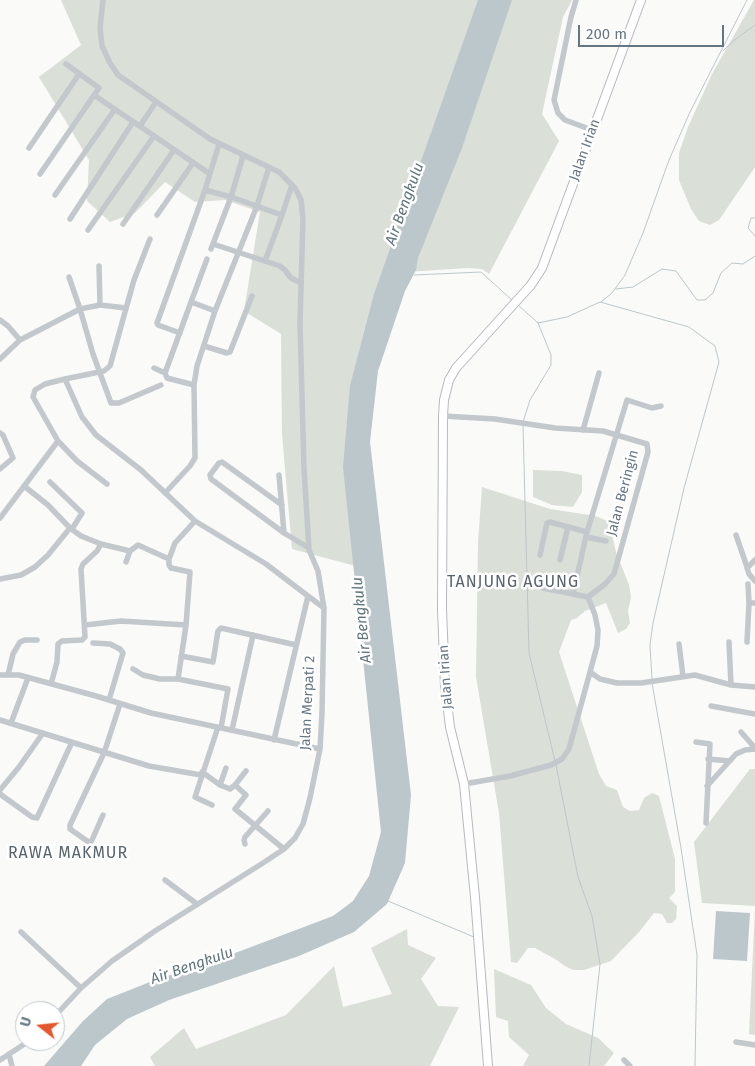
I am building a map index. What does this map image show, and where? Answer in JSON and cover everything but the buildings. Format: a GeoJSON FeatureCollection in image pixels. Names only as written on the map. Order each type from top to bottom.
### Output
{"type":"FeatureCollection","features":[{"type":"Feature","properties":{"kind":"main road","name":"Jalan Irian"},"geometry":{"type":"LineString","coordinates":[[488,1066],[476,906],[464,784],[450,727],[444,660],[442,609],[443,416],[446,388],[452,374],[522,295],[542,268],[641,0]]}},
{"type":"Feature","properties":{"kind":"street"},"geometry":{"type":"LineString","coordinates":[[103,0],[100,28],[102,46],[118,75],[219,144],[269,167],[283,175],[292,185],[265,262]]}},
{"type":"Feature","properties":{"kind":"street"},"geometry":{"type":"LineString","coordinates":[[576,0],[554,100],[556,108],[568,122],[592,130]]}},
{"type":"Feature","properties":{"kind":"street"},"geometry":{"type":"LineString","coordinates":[[40,174],[99,88],[66,64]]}},
{"type":"Feature","properties":{"kind":"street"},"geometry":{"type":"LineString","coordinates":[[29,148],[80,74]]}},
{"type":"Feature","properties":{"kind":"street"},"geometry":{"type":"LineString","coordinates":[[94,95],[210,174]]}},
{"type":"Feature","properties":{"kind":"street"},"geometry":{"type":"LineString","coordinates":[[140,126],[156,102]]}},
{"type":"Feature","properties":{"kind":"street"},"geometry":{"type":"LineString","coordinates":[[54,194],[115,110]]}},
{"type":"Feature","properties":{"kind":"street"},"geometry":{"type":"LineString","coordinates":[[70,219],[133,122]]}},
{"type":"Feature","properties":{"kind":"street"},"geometry":{"type":"LineString","coordinates":[[88,230],[154,136]]}},
{"type":"Feature","properties":{"kind":"street"},"geometry":{"type":"LineString","coordinates":[[180,333],[160,326],[157,323],[206,190],[219,144]]}},
{"type":"Feature","properties":{"kind":"street"},"geometry":{"type":"LineString","coordinates":[[123,224],[174,150]]}},
{"type":"Feature","properties":{"kind":"street"},"geometry":{"type":"LineString","coordinates":[[244,156],[212,246],[280,266],[291,278],[301,283]]}},
{"type":"Feature","properties":{"kind":"street"},"geometry":{"type":"LineString","coordinates":[[157,215],[194,163]]}},
{"type":"Feature","properties":{"kind":"street"},"geometry":{"type":"LineString","coordinates":[[165,493],[190,466],[194,458],[194,385],[197,366],[216,311],[257,206],[269,167]]}},
{"type":"Feature","properties":{"kind":"street","name":"Jalan Merpati 2"},"geometry":{"type":"LineString","coordinates":[[65,1005],[98,972],[127,950],[284,848],[295,838],[303,824],[320,749],[324,682],[324,608],[318,571],[311,558],[309,548],[301,378],[302,208],[298,193],[292,185]]}},
{"type":"Feature","properties":{"kind":"street"},"geometry":{"type":"LineString","coordinates":[[206,190],[282,215]]}},
{"type":"Feature","properties":{"kind":"street"},"geometry":{"type":"LineString","coordinates":[[107,484],[77,461],[58,441],[35,401],[33,394],[35,390],[45,384],[99,372],[108,368],[112,362],[137,269],[150,239]]}},
{"type":"Feature","properties":{"kind":"street"},"geometry":{"type":"LineString","coordinates":[[165,373],[207,259]]}},
{"type":"Feature","properties":{"kind":"street"},"geometry":{"type":"LineString","coordinates":[[100,266],[100,305]]}},
{"type":"Feature","properties":{"kind":"street"},"geometry":{"type":"LineString","coordinates":[[69,277],[110,402],[113,404],[161,385]]}},
{"type":"Feature","properties":{"kind":"street"},"geometry":{"type":"LineString","coordinates":[[204,346],[227,353],[230,352],[252,296]]}},
{"type":"Feature","properties":{"kind":"street"},"geometry":{"type":"LineString","coordinates":[[192,302],[216,311]]}},
{"type":"Feature","properties":{"kind":"street"},"geometry":{"type":"LineString","coordinates":[[0,359],[20,340],[80,309],[100,305],[126,308]]}},
{"type":"Feature","properties":{"kind":"street"},"geometry":{"type":"LineString","coordinates":[[0,320],[20,340]]}},
{"type":"Feature","properties":{"kind":"street"},"geometry":{"type":"LineString","coordinates":[[154,368],[165,373],[167,378],[194,385]]}},
{"type":"Feature","properties":{"kind":"street"},"geometry":{"type":"LineString","coordinates":[[583,430],[599,373]]}},
{"type":"Feature","properties":{"kind":"street"},"geometry":{"type":"LineString","coordinates":[[65,379],[82,417],[100,439],[141,470],[195,521],[266,564],[324,608]]}},
{"type":"Feature","properties":{"kind":"street"},"geometry":{"type":"LineString","coordinates":[[573,594],[586,534],[627,400],[652,408],[661,406]]}},
{"type":"Feature","properties":{"kind":"street","name":"Jalan Beringin"},"geometry":{"type":"LineString","coordinates":[[443,416],[495,419],[523,424],[617,434],[647,444],[648,452],[614,574],[605,584],[588,597]]}},
{"type":"Feature","properties":{"kind":"street"},"geometry":{"type":"LineString","coordinates":[[0,433],[3,435],[13,458],[0,468]]}},
{"type":"Feature","properties":{"kind":"street"},"geometry":{"type":"LineString","coordinates":[[0,518],[58,441]]}},
{"type":"Feature","properties":{"kind":"street"},"geometry":{"type":"LineString","coordinates":[[282,505],[222,462],[219,463],[210,475],[211,479],[284,533],[309,548]]}},
{"type":"Feature","properties":{"kind":"street"},"geometry":{"type":"LineString","coordinates":[[279,475],[284,533]]}},
{"type":"Feature","properties":{"kind":"street"},"geometry":{"type":"LineString","coordinates":[[0,579],[21,575],[35,567],[48,555],[82,513],[50,482]]}},
{"type":"Feature","properties":{"kind":"street"},"geometry":{"type":"LineString","coordinates":[[24,486],[48,505],[81,536],[101,544],[130,551]]}},
{"type":"Feature","properties":{"kind":"street"},"geometry":{"type":"LineString","coordinates":[[178,679],[191,573],[170,568],[169,565],[174,544],[195,521]]}},
{"type":"Feature","properties":{"kind":"street"},"geometry":{"type":"LineString","coordinates":[[540,555],[547,523],[550,522],[606,541]]}},
{"type":"Feature","properties":{"kind":"street"},"geometry":{"type":"LineString","coordinates":[[560,560],[568,527]]}},
{"type":"Feature","properties":{"kind":"street"},"geometry":{"type":"LineString","coordinates":[[736,535],[749,574],[755,581]]}},
{"type":"Feature","properties":{"kind":"street"},"geometry":{"type":"LineString","coordinates":[[52,684],[57,662],[58,644],[60,642],[84,639],[85,625],[81,569],[83,564],[97,551],[101,544]]}},
{"type":"Feature","properties":{"kind":"street"},"geometry":{"type":"LineString","coordinates":[[126,562],[130,551],[138,545],[170,559]]}},
{"type":"Feature","properties":{"kind":"street"},"geometry":{"type":"LineString","coordinates":[[747,567],[755,560]]}},
{"type":"Feature","properties":{"kind":"street"},"geometry":{"type":"LineString","coordinates":[[747,642],[752,603],[748,584]]}},
{"type":"Feature","properties":{"kind":"street"},"geometry":{"type":"LineString","coordinates":[[464,784],[510,776],[557,763],[569,749],[590,672],[598,634],[595,616],[588,597],[543,588]]}},
{"type":"Feature","properties":{"kind":"street"},"geometry":{"type":"LineString","coordinates":[[274,740],[308,596]]}},
{"type":"Feature","properties":{"kind":"street"},"geometry":{"type":"LineString","coordinates":[[85,625],[121,621],[186,626]]}},
{"type":"Feature","properties":{"kind":"street"},"geometry":{"type":"LineString","coordinates":[[181,656],[213,662],[219,628],[296,645]]}},
{"type":"Feature","properties":{"kind":"street"},"geometry":{"type":"LineString","coordinates":[[232,730],[253,635]]}},
{"type":"Feature","properties":{"kind":"street"},"geometry":{"type":"LineString","coordinates":[[8,675],[13,654],[20,642],[37,640]]}},
{"type":"Feature","properties":{"kind":"street"},"geometry":{"type":"LineString","coordinates":[[729,642],[731,685]]}},
{"type":"Feature","properties":{"kind":"street"},"geometry":{"type":"LineString","coordinates":[[93,643],[110,644],[120,649],[123,653],[109,700]]}},
{"type":"Feature","properties":{"kind":"street"},"geometry":{"type":"LineString","coordinates":[[679,644],[683,676]]}},
{"type":"Feature","properties":{"kind":"street"},"geometry":{"type":"LineString","coordinates":[[133,669],[143,675],[160,679],[178,679],[228,689],[219,727],[201,774],[195,796],[212,805]]}},
{"type":"Feature","properties":{"kind":"street"},"geometry":{"type":"LineString","coordinates":[[590,672],[597,678],[617,683],[700,676],[731,685],[755,687]]}},
{"type":"Feature","properties":{"kind":"street"},"geometry":{"type":"LineString","coordinates":[[0,675],[28,678],[166,716],[320,749]]}},
{"type":"Feature","properties":{"kind":"street"},"geometry":{"type":"LineString","coordinates":[[11,724],[28,678]]}},
{"type":"Feature","properties":{"kind":"street"},"geometry":{"type":"LineString","coordinates":[[102,815],[90,843],[70,829],[70,825],[104,753],[120,704]]}},
{"type":"Feature","properties":{"kind":"street"},"geometry":{"type":"LineString","coordinates":[[711,706],[755,714]]}},
{"type":"Feature","properties":{"kind":"street"},"geometry":{"type":"LineString","coordinates":[[0,720],[149,766],[201,774],[230,789],[246,771]]}},
{"type":"Feature","properties":{"kind":"street"},"geometry":{"type":"LineString","coordinates":[[707,786],[730,760],[740,752],[755,748],[741,732]]}},
{"type":"Feature","properties":{"kind":"street"},"geometry":{"type":"LineString","coordinates":[[43,733],[0,792],[32,817],[37,818],[72,742]]}},
{"type":"Feature","properties":{"kind":"street"},"geometry":{"type":"LineString","coordinates":[[696,742],[710,743],[706,823]]}},
{"type":"Feature","properties":{"kind":"street"},"geometry":{"type":"LineString","coordinates":[[708,759],[730,760]]}},
{"type":"Feature","properties":{"kind":"street"},"geometry":{"type":"LineString","coordinates":[[220,785],[226,768]]}},
{"type":"Feature","properties":{"kind":"street"},"geometry":{"type":"LineString","coordinates":[[235,785],[246,795],[235,809],[284,848]]}},
{"type":"Feature","properties":{"kind":"street"},"geometry":{"type":"LineString","coordinates":[[245,844],[244,839],[268,810]]}},
{"type":"Feature","properties":{"kind":"street"},"geometry":{"type":"LineString","coordinates":[[165,880],[197,904]]}},
{"type":"Feature","properties":{"kind":"street"},"geometry":{"type":"LineString","coordinates":[[21,932],[81,988]]}},
{"type":"Feature","properties":{"kind":"street"},"geometry":{"type":"LineString","coordinates":[[736,1042],[755,1045]]}},
{"type":"Feature","properties":{"kind":"street"},"geometry":{"type":"LineString","coordinates":[[0,1060],[15,1050]]}},
{"type":"Feature","properties":{"kind":"street"},"geometry":{"type":"LineString","coordinates":[[9,1054],[12,1066]]}},
{"type":"Feature","properties":{"kind":"street"},"geometry":{"type":"LineString","coordinates":[[624,1060],[630,1066]]}},
{"type":"Feature","properties":{"kind":"shaded area"},"geometry":{"type":"Polygon","coordinates":[[[61,0],[572,0],[563,17],[542,114],[559,141],[489,274],[482,269],[468,268],[406,272],[381,289],[359,567],[292,549],[282,434],[281,334],[244,311],[260,212],[225,200],[195,202],[165,182],[135,213],[110,222],[87,201],[89,160],[39,77],[81,45],[61,0]]]}},
{"type":"Feature","properties":{"kind":"shaded area"},"geometry":{"type":"Polygon","coordinates":[[[754,0],[755,167],[719,220],[710,225],[699,221],[691,209],[679,180],[679,153],[688,127],[712,74],[754,0]]]}},
{"type":"Feature","properties":{"kind":"shaded area"},"geometry":{"type":"Polygon","coordinates":[[[533,470],[562,471],[582,475],[582,492],[573,507],[552,505],[533,497],[533,470]]]}},
{"type":"Feature","properties":{"kind":"shaded area"},"geometry":{"type":"Polygon","coordinates":[[[482,487],[550,509],[596,516],[609,522],[616,552],[629,585],[631,597],[628,611],[630,623],[626,629],[618,633],[606,603],[585,611],[577,618],[571,620],[559,652],[599,774],[606,786],[617,790],[623,807],[630,811],[639,810],[644,798],[652,793],[659,796],[675,859],[675,892],[669,898],[677,906],[676,919],[672,923],[667,923],[662,914],[654,913],[639,932],[611,961],[584,970],[573,970],[535,948],[528,948],[517,963],[511,962],[499,813],[476,677],[478,543],[482,487]]]}},
{"type":"Feature","properties":{"kind":"shaded area"},"geometry":{"type":"Polygon","coordinates":[[[750,769],[755,769],[755,906],[702,903],[694,842],[750,769]]]}},
{"type":"Feature","properties":{"kind":"shaded area"},"geometry":{"type":"Polygon","coordinates":[[[755,909],[755,1035],[749,1034],[755,909]]]}},
{"type":"Feature","properties":{"kind":"shaded area"},"geometry":{"type":"Polygon","coordinates":[[[407,929],[408,945],[436,958],[421,979],[438,1006],[459,1007],[430,1066],[155,1066],[150,1057],[184,1028],[196,1049],[286,1015],[334,966],[343,1007],[392,994],[371,948],[407,929]]]}},
{"type":"Feature","properties":{"kind":"shaded area"},"geometry":{"type":"Polygon","coordinates":[[[494,969],[531,985],[546,1008],[566,1024],[598,1038],[614,1053],[604,1066],[523,1066],[529,1055],[509,1037],[508,1021],[496,1017],[494,969]]]}},
{"type":"Feature","properties":{"kind":"water","name":"Air Bengkulu"},"geometry":{"type":"Polygon","coordinates":[[[478,0],[512,0],[462,148],[418,258],[416,270],[405,291],[378,371],[370,442],[411,795],[405,863],[387,904],[354,932],[299,956],[169,1000],[127,1019],[95,1045],[81,1066],[44,1066],[57,1051],[65,1051],[65,1042],[83,1021],[107,999],[333,916],[353,901],[369,876],[381,832],[343,467],[350,386],[374,294],[478,0]]]}},
{"type":"Feature","properties":{"kind":"water"},"geometry":{"type":"Polygon","coordinates":[[[716,911],[750,913],[747,961],[713,959],[716,911]]]}},
{"type":"Feature","properties":{"kind":"waterway"},"geometry":{"type":"LineString","coordinates":[[601,302],[612,293],[625,275],[643,233],[669,160],[690,112],[747,0]]}},
{"type":"Feature","properties":{"kind":"waterway"},"geometry":{"type":"LineString","coordinates":[[723,51],[755,25]]}},
{"type":"Feature","properties":{"kind":"waterway"},"geometry":{"type":"LineString","coordinates":[[755,218],[751,218],[748,228],[755,236]]}},
{"type":"Feature","properties":{"kind":"waterway"},"geometry":{"type":"LineString","coordinates":[[616,289],[633,287],[662,269],[676,271],[697,300],[705,300],[713,293],[721,273],[732,263],[743,264],[755,256]]}},
{"type":"Feature","properties":{"kind":"waterway"},"geometry":{"type":"LineString","coordinates":[[414,275],[481,272],[513,301]]}},
{"type":"Feature","properties":{"kind":"waterway"},"geometry":{"type":"LineString","coordinates":[[538,323],[567,317],[600,302],[689,327],[715,346],[719,362],[684,488],[653,623],[650,645],[652,679]]}},
{"type":"Feature","properties":{"kind":"waterway"},"geometry":{"type":"LineString","coordinates":[[518,305],[538,323],[551,355],[551,365],[530,400],[523,422]]}},
{"type":"Feature","properties":{"kind":"waterway"},"geometry":{"type":"LineString","coordinates":[[523,426],[529,653],[555,761]]}},
{"type":"Feature","properties":{"kind":"waterway"},"geometry":{"type":"LineString","coordinates":[[652,683],[681,848],[697,955],[695,1066]]}},
{"type":"Feature","properties":{"kind":"waterway"},"geometry":{"type":"LineString","coordinates":[[556,765],[578,877],[592,916],[600,964],[589,1066]]}},
{"type":"Feature","properties":{"kind":"waterway"},"geometry":{"type":"LineString","coordinates":[[388,901],[474,937]]}},
{"type":"Feature","properties":{"kind":"district","name":"TANJUNG AGUNG"},"geometry":{"type":"Point","coordinates":[513,583]}},
{"type":"Feature","properties":{"kind":"district","name":"RAWA MAKMUR"},"geometry":{"type":"Point","coordinates":[68,854]}}]}
